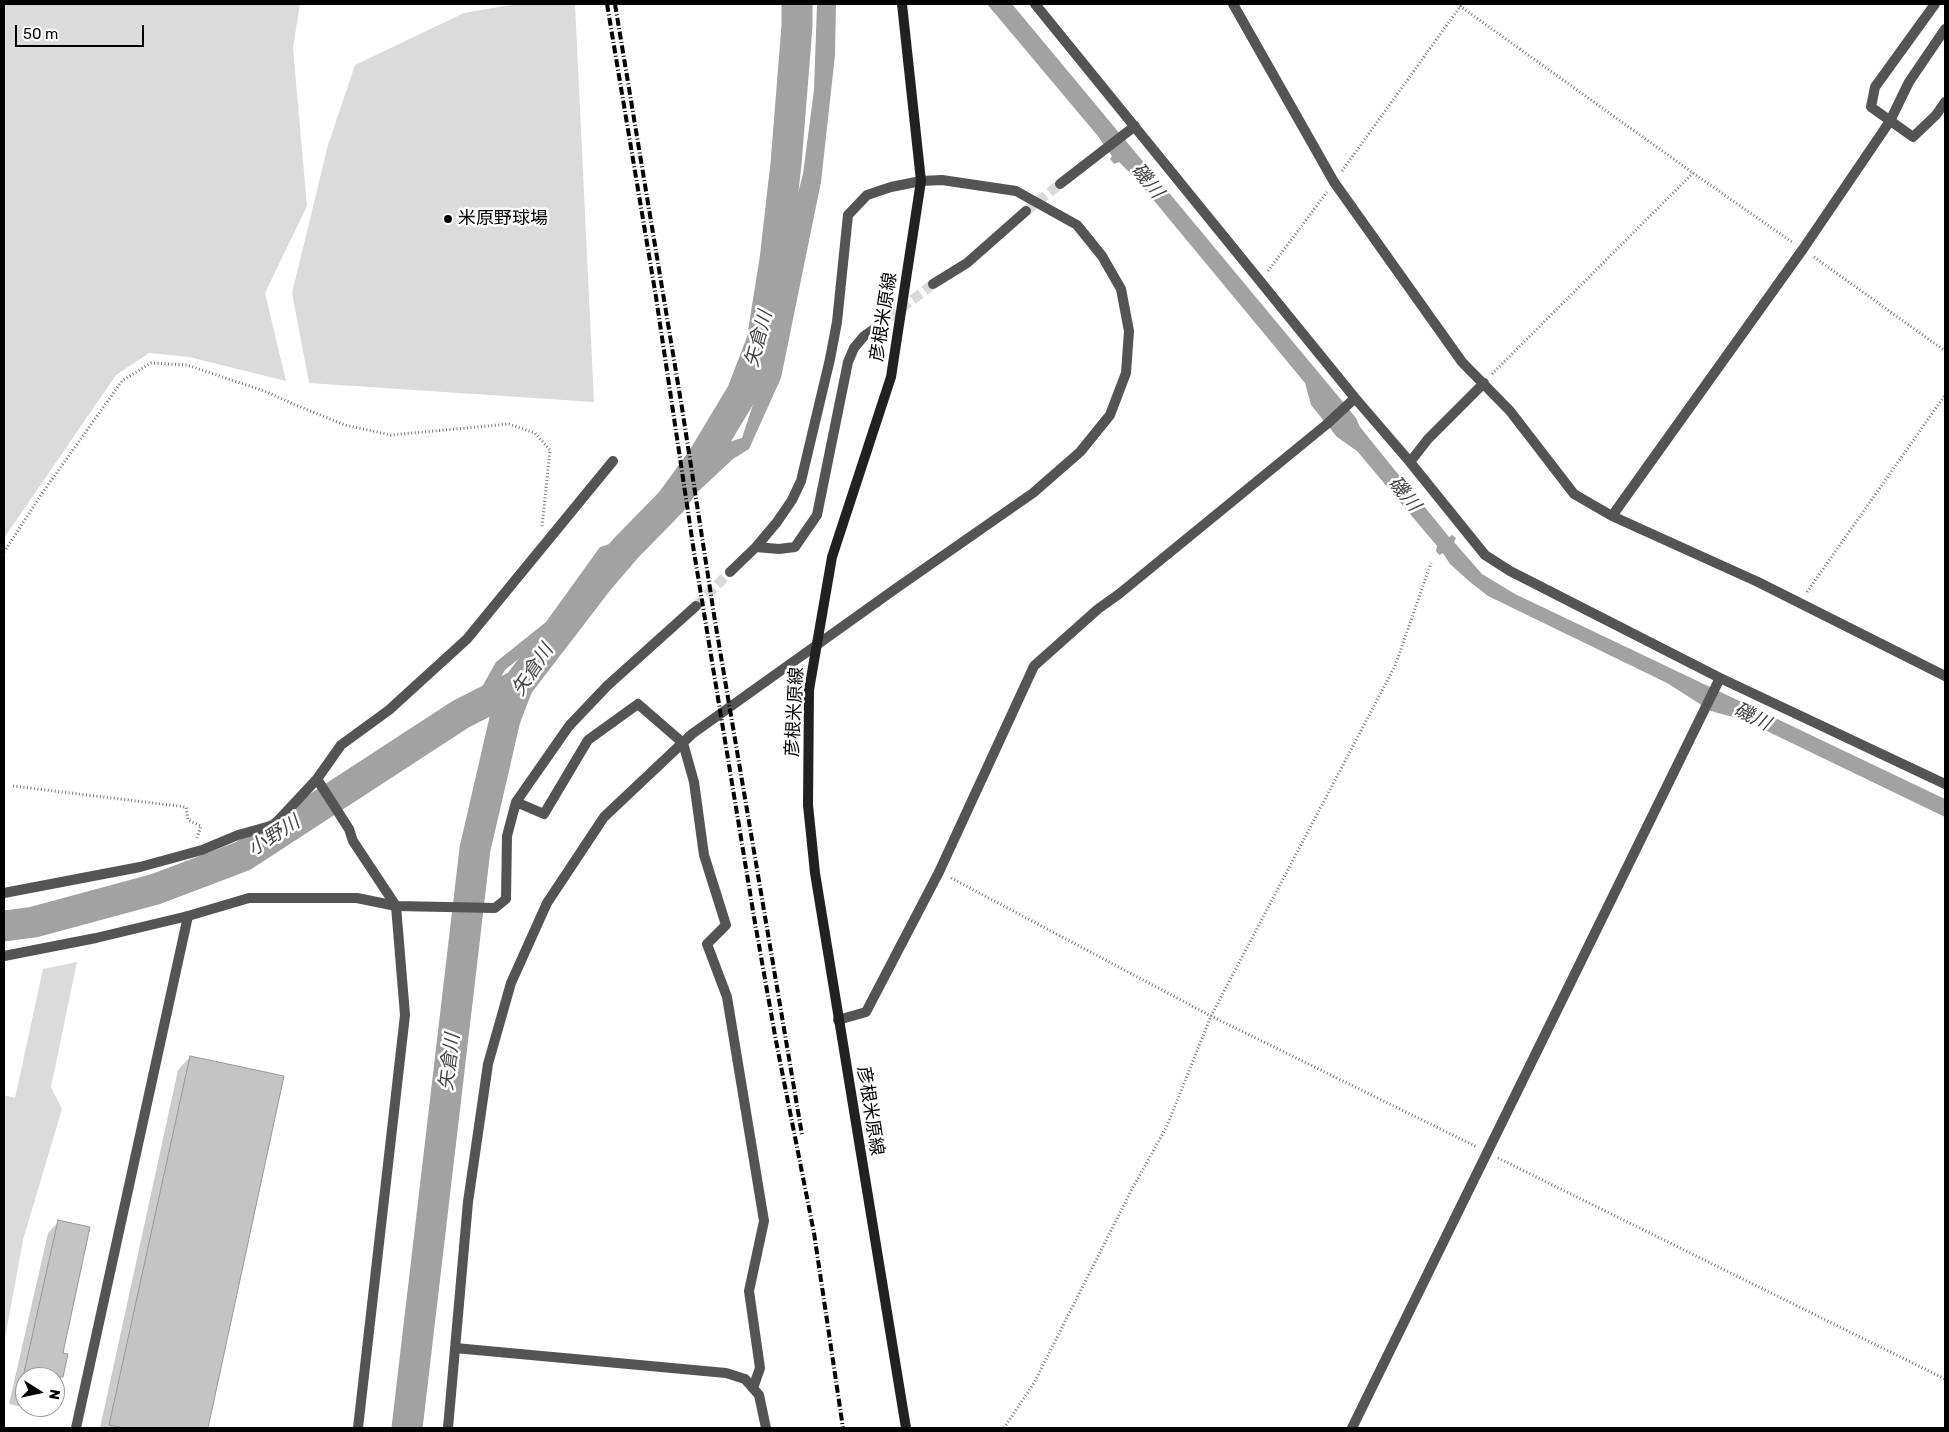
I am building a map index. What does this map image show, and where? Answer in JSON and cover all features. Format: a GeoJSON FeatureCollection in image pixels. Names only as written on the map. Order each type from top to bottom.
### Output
{"type":"FeatureCollection","features":[{"type":"Feature","properties":{"kind":"main road","name":"彦根米原線"},"geometry":{"type":"LineString","coordinates":[[902,4],[921,180],[891,377],[832,557],[809,690],[808,805],[815,873],[838,1020],[906,1428]]}},
{"type":"Feature","properties":{"kind":"street"},"geometry":{"type":"LineString","coordinates":[[1035,4],[1259,280],[1352,401],[1410,462],[1485,556],[1718,681],[1945,784]]}},
{"type":"Feature","properties":{"kind":"street"},"geometry":{"type":"LineString","coordinates":[[1233,4],[1334,182],[1462,362],[1510,411],[1574,494],[1612,516],[1800,603],[1945,676]]}},
{"type":"Feature","properties":{"kind":"street"},"geometry":{"type":"LineString","coordinates":[[1935,4],[1875,87],[1871,106],[1913,137],[1936,115],[1945,102]]}},
{"type":"Feature","properties":{"kind":"street"},"geometry":{"type":"LineString","coordinates":[[1612,516],[1804,250],[1890,121],[1908,82],[1945,29]]}},
{"type":"Feature","properties":{"kind":"street"},"geometry":{"type":"LineString","coordinates":[[1060,184],[1135,126]]}},
{"type":"Feature","properties":{"kind":"street"},"geometry":{"type":"LineString","coordinates":[[448,1428],[468,1202],[488,1064],[511,983],[547,903],[604,817],[692,734],[1033,493],[1080,452],[1110,415],[1126,373],[1129,330],[1121,290],[1102,256],[1076,225],[1016,192],[942,180],[921,180],[891,186],[867,195],[848,215],[835,332],[801,481],[792,500],[756,547],[730,572]]}},
{"type":"Feature","properties":{"kind":"street"},"geometry":{"type":"LineString","coordinates":[[933,284],[967,263],[1026,211]]}},
{"type":"Feature","properties":{"kind":"street"},"geometry":{"type":"LineString","coordinates":[[756,547],[779,549],[795,547],[817,515],[848,362],[859,342],[877,327]]}},
{"type":"Feature","properties":{"kind":"street"},"geometry":{"type":"LineString","coordinates":[[1410,462],[1428,439],[1484,383]]}},
{"type":"Feature","properties":{"kind":"street"},"geometry":{"type":"LineString","coordinates":[[838,1020],[866,1012],[939,872],[1034,666],[1098,609],[1119,594],[1352,401]]}},
{"type":"Feature","properties":{"kind":"street"},"geometry":{"type":"LineString","coordinates":[[4,893],[140,868],[202,850],[238,835],[274,824],[317,779],[341,745],[389,710],[467,638],[613,461]]}},
{"type":"Feature","properties":{"kind":"street"},"geometry":{"type":"LineString","coordinates":[[4,956],[96,938],[188,916],[249,898],[356,898],[396,906],[495,908],[506,899],[507,836],[516,802],[569,726],[607,686],[696,606]]}},
{"type":"Feature","properties":{"kind":"street"},"geometry":{"type":"LineString","coordinates":[[1352,1428],[1718,681]]}},
{"type":"Feature","properties":{"kind":"street"},"geometry":{"type":"LineString","coordinates":[[516,802],[544,814],[588,740],[638,704],[683,743],[694,782],[704,855],[726,925],[707,944],[727,997],[764,1221],[748,1291],[760,1368],[753,1388]]}},
{"type":"Feature","properties":{"kind":"street"},"geometry":{"type":"LineString","coordinates":[[317,779],[348,829],[353,841],[396,906],[405,1015],[358,1428]]}},
{"type":"Feature","properties":{"kind":"street"},"geometry":{"type":"LineString","coordinates":[[76,1428],[188,916]]}},
{"type":"Feature","properties":{"kind":"street"},"geometry":{"type":"LineString","coordinates":[[455,1348],[726,1373],[745,1379],[759,1395],[766,1428]]}},
{"type":"Feature","properties":{"kind":"path"},"geometry":{"type":"LineString","coordinates":[[1259,280],[1273,266],[1459,5],[1945,351]]}},
{"type":"Feature","properties":{"kind":"path"},"geometry":{"type":"LineString","coordinates":[[1484,383],[1693,173]]}},
{"type":"Feature","properties":{"kind":"path"},"geometry":{"type":"LineString","coordinates":[[4,552],[43,492],[122,381],[151,363],[187,364],[267,392],[345,425],[391,435],[509,424],[535,433],[550,450],[540,550]]}},
{"type":"Feature","properties":{"kind":"path"},"geometry":{"type":"LineString","coordinates":[[1800,603],[1945,395]]}},
{"type":"Feature","properties":{"kind":"path"},"geometry":{"type":"LineString","coordinates":[[1004,1428],[1034,1383],[1132,1189],[1166,1128],[1212,1016],[1395,666],[1431,563]]}},
{"type":"Feature","properties":{"kind":"path"},"geometry":{"type":"LineString","coordinates":[[13,786],[186,807],[188,820],[201,826]]}},
{"type":"Feature","properties":{"kind":"path"},"geometry":{"type":"LineString","coordinates":[[939,872],[1212,1016],[1945,1380]]}},
{"type":"Feature","properties":{"kind":"shaded area"},"geometry":{"type":"Polygon","coordinates":[[[4,4],[300,4],[293,48],[307,206],[265,293],[286,381],[189,357],[149,353],[116,375],[4,538],[4,4]]]}},
{"type":"Feature","properties":{"kind":"shaded area","name":"米原野球場"},"geometry":{"type":"Polygon","coordinates":[[[516,4],[575,4],[594,402],[309,383],[292,293],[328,145],[355,65],[464,13],[516,4]]]}},
{"type":"Feature","properties":{"kind":"shaded area"},"geometry":{"type":"Polygon","coordinates":[[[77,962],[51,1087],[62,1109],[23,1240],[4,1344],[4,1095],[15,1098],[43,969],[77,962]]]}},
{"type":"Feature","properties":{"kind":"water"},"geometry":{"type":"Polygon","coordinates":[[[817,4],[836,4],[835,55],[821,182],[781,378],[749,449],[733,459],[629,556],[605,567],[555,632],[505,670],[479,716],[465,717],[496,662],[546,622],[600,547],[619,541],[636,521],[656,513],[719,445],[742,438],[763,374],[787,273],[787,235],[803,174],[814,90],[817,4]]]}},
{"type":"Feature","properties":{"kind":"water","name":"磯川"},"geometry":{"type":"Polygon","coordinates":[[[987,4],[1012,4],[1343,402],[1356,418],[1360,427],[1449,537],[1452,535],[1456,538],[1454,542],[1482,574],[1515,594],[1945,799],[1945,817],[1744,720],[1711,711],[1667,683],[1488,596],[1470,582],[1450,564],[1443,553],[1439,555],[1436,551],[1437,546],[1357,451],[1337,437],[1311,405],[1305,383],[1136,179],[1119,162],[1114,164],[1110,159],[1112,156],[1097,135],[987,4]]]}},
{"type":"Feature","properties":{"kind":"building"},"geometry":{"type":"Polygon","coordinates":[[[190,1056],[284,1076],[208,1428],[124,1428],[109,1425],[190,1056]]]}},
{"type":"Feature","properties":{"kind":"building"},"geometry":{"type":"Polygon","coordinates":[[[58,1220],[90,1227],[63,1353],[68,1354],[65,1368],[25,1367],[58,1220]]]}},
{"type":"Feature","properties":{"kind":"waterway","name":"矢倉川"},"geometry":{"type":"LineString","coordinates":[[407,1428],[475,849],[505,719],[518,685],[597,582],[626,548],[671,502],[703,458],[742,393],[762,341],[775,260],[786,164],[797,26],[797,4]]}},
{"type":"Feature","properties":{"kind":"waterway","name":"小野川"},"geometry":{"type":"LineString","coordinates":[[4,926],[34,922],[156,889],[243,856],[461,714],[518,685]]}},
{"type":"Feature","properties":{"kind":"tunnel"},"geometry":{"type":"LineString","coordinates":[[1026,211],[1060,184]]}},
{"type":"Feature","properties":{"kind":"tunnel"},"geometry":{"type":"LineString","coordinates":[[877,327],[933,284]]}},
{"type":"Feature","properties":{"kind":"tunnel"},"geometry":{"type":"LineString","coordinates":[[696,606],[730,572]]}},
{"type":"Feature","properties":{"kind":"railway"},"geometry":{"type":"LineString","coordinates":[[607,4],[656,297],[694,552],[754,917],[776,1041],[814,1233],[843,1428]]}},
{"type":"Feature","properties":{"kind":"railway"},"geometry":{"type":"LineString","coordinates":[[615,4],[682,408],[715,621],[802,1135]]}},
{"type":"Feature","properties":{"kind":"place","name":"米原野球場"},"geometry":{"type":"Point","coordinates":[448,219]}}]}
